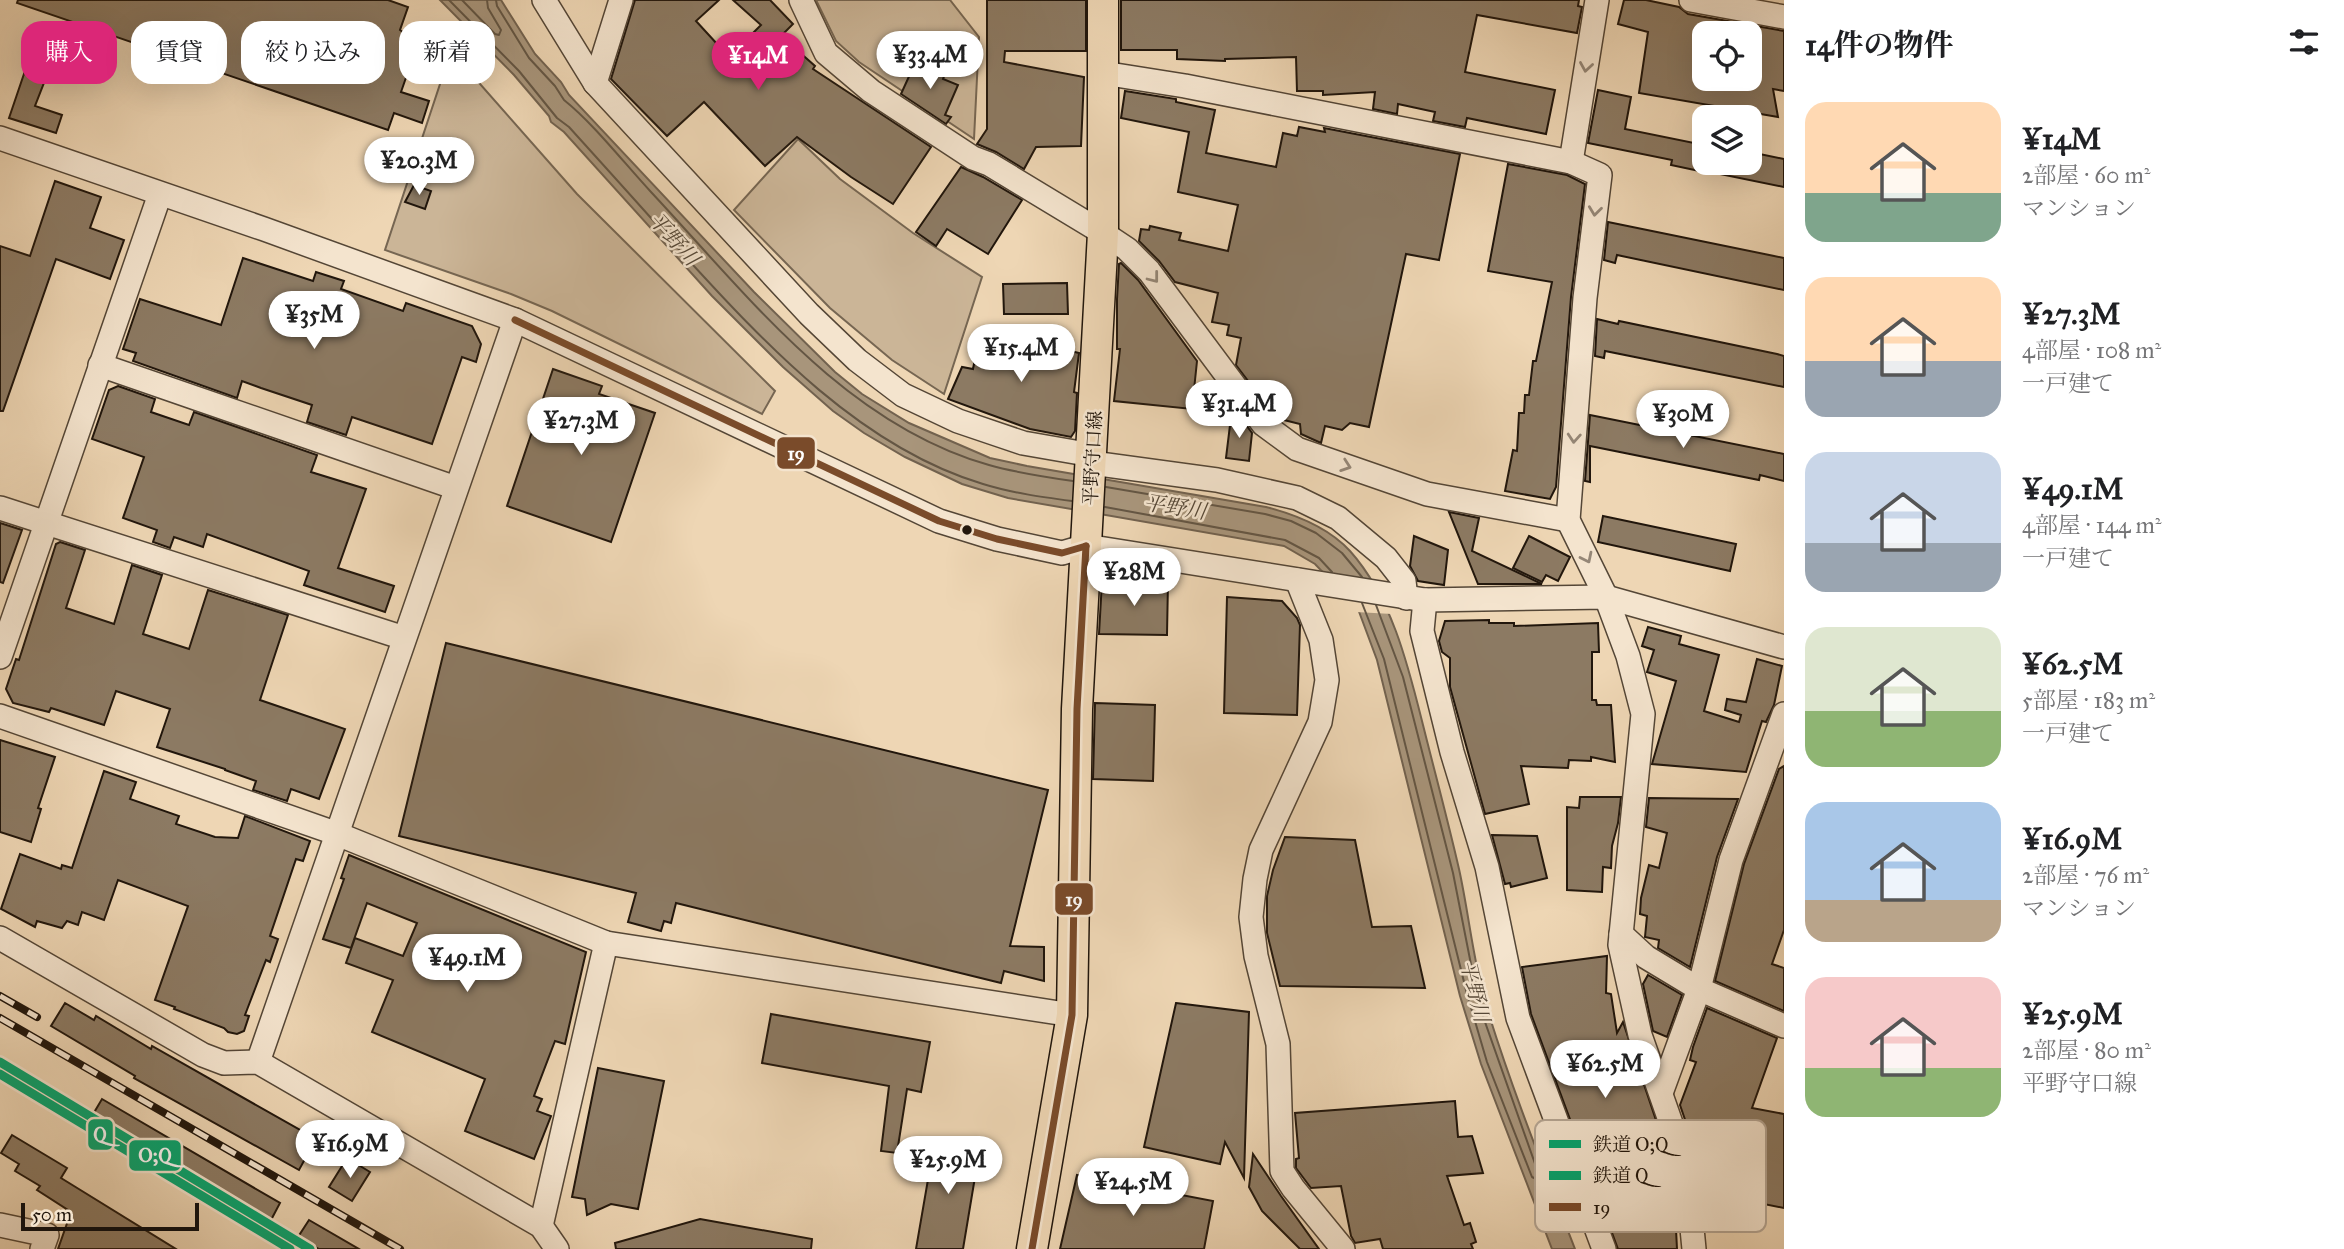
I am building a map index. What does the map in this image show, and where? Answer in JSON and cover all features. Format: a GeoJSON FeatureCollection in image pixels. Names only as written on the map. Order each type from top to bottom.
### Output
{"type":"FeatureCollection","features":[{"type":"Feature","properties":{"kind":"main road","name":"平野守口線"},"geometry":{"type":"LineString","coordinates":[[1032,1249],[1072,1015],[1077,709],[1103,233],[1103,0]]}},
{"type":"Feature","properties":{"kind":"street"},"geometry":{"type":"LineString","coordinates":[[544,0],[595,83],[809,314],[857,360],[903,395],[958,421],[1092,463],[1217,480],[1297,498],[1338,518],[1386,558],[1404,581],[1422,631],[1452,752],[1487,867],[1518,1018],[1556,1120]]}},
{"type":"Feature","properties":{"kind":"street"},"geometry":{"type":"LineString","coordinates":[[595,83],[621,0]]}},
{"type":"Feature","properties":{"kind":"street"},"geometry":{"type":"LineString","coordinates":[[801,0],[826,53],[871,91],[973,158],[989,164],[1127,249],[1149,271],[1263,424],[1297,449],[1427,494],[1568,520]]}},
{"type":"Feature","properties":{"kind":"street"},"geometry":{"type":"LineString","coordinates":[[1571,162],[1597,0]]}},
{"type":"Feature","properties":{"kind":"street"},"geometry":{"type":"LineString","coordinates":[[1691,0],[1784,17]]}},
{"type":"Feature","properties":{"kind":"street"},"geometry":{"type":"LineString","coordinates":[[1103,73],[1185,86],[1571,162],[1600,174],[1585,298],[1568,520],[1606,597],[1628,656],[1643,714],[1620,945],[1640,1035],[1670,1120]]}},
{"type":"Feature","properties":{"kind":"street"},"geometry":{"type":"LineString","coordinates":[[0,138],[264,229],[515,320],[939,521],[997,539],[1062,554],[1087,536],[1296,586],[1328,585],[1410,598],[1606,597],[1784,647]]}},
{"type":"Feature","properties":{"kind":"street"},"geometry":{"type":"LineString","coordinates":[[0,657],[160,194]]}},
{"type":"Feature","properties":{"kind":"street"},"geometry":{"type":"LineString","coordinates":[[258,1062],[335,833],[515,320]]}},
{"type":"Feature","properties":{"kind":"street"},"geometry":{"type":"LineString","coordinates":[[100,365],[456,488]]}},
{"type":"Feature","properties":{"kind":"street"},"geometry":{"type":"LineString","coordinates":[[0,508],[404,638]]}},
{"type":"Feature","properties":{"kind":"street"},"geometry":{"type":"LineString","coordinates":[[1296,586],[1321,640],[1327,680],[1320,722],[1261,850],[1251,917],[1256,956],[1278,1044],[1282,1171],[1343,1249]]}},
{"type":"Feature","properties":{"kind":"street"},"geometry":{"type":"LineString","coordinates":[[1661,1093],[1699,989],[1731,860],[1784,714]]}},
{"type":"Feature","properties":{"kind":"street"},"geometry":{"type":"LineString","coordinates":[[0,716],[335,833],[606,943],[1072,1015]]}},
{"type":"Feature","properties":{"kind":"street"},"geometry":{"type":"LineString","coordinates":[[1621,934],[1646,957],[1699,989],[1784,1026]]}},
{"type":"Feature","properties":{"kind":"street"},"geometry":{"type":"LineString","coordinates":[[0,938],[203,1055],[224,1063],[258,1062],[541,1226],[557,1249]]}},
{"type":"Feature","properties":{"kind":"street"},"geometry":{"type":"LineString","coordinates":[[541,1226],[606,943]]}},
{"type":"Feature","properties":{"kind":"street"},"geometry":{"type":"LineString","coordinates":[[0,1225],[47,1235],[42,1249]]}},
{"type":"Feature","properties":{"kind":"street"},"geometry":{"type":"LineString","coordinates":[[1598,1232],[1604,1249]]}},
{"type":"Feature","properties":{"kind":"shaded area"},"geometry":{"type":"Polygon","coordinates":[[[816,0],[950,0],[979,37],[974,139],[859,62],[836,41],[816,0]]]}},
{"type":"Feature","properties":{"kind":"shaded area"},"geometry":{"type":"Polygon","coordinates":[[[440,84],[480,84],[577,194],[775,391],[762,414],[552,311],[385,250],[440,84]]]}},
{"type":"Feature","properties":{"kind":"shaded area"},"geometry":{"type":"Polygon","coordinates":[[[798,139],[840,179],[913,233],[982,277],[944,394],[892,360],[830,308],[734,210],[798,139]]]}},
{"type":"Feature","properties":{"kind":"water","name":"平野川"},"geometry":{"type":"Polygon","coordinates":[[[440,0],[501,0],[535,54],[561,82],[569,95],[754,292],[835,372],[862,394],[909,423],[990,458],[1278,510],[1322,529],[1350,551],[1365,570],[1388,611],[1404,656],[1459,869],[1486,1005],[1535,1144],[1535,1205],[1481,1064],[1460,996],[1377,660],[1358,609],[1315,564],[1284,546],[1008,498],[962,484],[905,457],[864,433],[833,411],[783,367],[712,296],[564,132],[551,122],[549,116],[495,56],[495,21],[461,21],[440,0]]]}},
{"type":"Feature","properties":{"kind":"water","name":"平野川"},"geometry":{"type":"Polygon","coordinates":[[[1545,1232],[1569,1232],[1575,1249],[1552,1249],[1545,1232]]]}},
{"type":"Feature","properties":{"kind":"pier"},"geometry":{"type":"Polygon","coordinates":[[[1316,570],[1375,580],[1392,614],[1356,612],[1316,570]]]}},
{"type":"Feature","properties":{"kind":"building"},"geometry":{"type":"Polygon","coordinates":[[[18,0],[388,0],[408,7],[403,21],[399,21],[399,84],[404,84],[401,92],[429,101],[422,123],[394,113],[388,130],[254,84],[385,84],[385,21],[241,21],[241,80],[227,75],[227,21],[131,21],[131,42],[117,37],[117,21],[70,21],[17,3],[18,0]]]}},
{"type":"Feature","properties":{"kind":"building"},"geometry":{"type":"Polygon","coordinates":[[[635,0],[719,0],[696,21],[729,57],[761,25],[733,0],[770,0],[793,24],[781,36],[815,66],[813,69],[931,147],[893,204],[797,137],[765,166],[704,102],[667,136],[611,79],[635,0]]]}},
{"type":"Feature","properties":{"kind":"building"},"geometry":{"type":"Polygon","coordinates":[[[987,0],[1086,0],[1086,51],[1005,51],[1004,62],[1084,77],[1081,146],[1036,147],[1024,169],[977,144],[987,129],[987,0]]]}},
{"type":"Feature","properties":{"kind":"building"},"geometry":{"type":"Polygon","coordinates":[[[1121,0],[1579,0],[1578,6],[1582,7],[1577,33],[1477,15],[1465,72],[1555,90],[1546,134],[1467,118],[1465,127],[1433,121],[1435,112],[1398,104],[1397,114],[1373,109],[1375,92],[1323,95],[1323,91],[1297,91],[1296,57],[1225,61],[1177,59],[1177,50],[1121,50],[1121,0]]]}},
{"type":"Feature","properties":{"kind":"building"},"geometry":{"type":"Polygon","coordinates":[[[1624,0],[1646,0],[1679,7],[1688,14],[1728,21],[1692,21],[1692,91],[1762,91],[1762,27],[1784,31],[1784,91],[1773,89],[1778,117],[1762,114],[1762,105],[1708,105],[1639,93],[1648,32],[1618,24],[1624,0]]]}},
{"type":"Feature","properties":{"kind":"building"},"geometry":{"type":"Polygon","coordinates":[[[916,61],[945,74],[943,79],[958,85],[945,115],[951,117],[946,124],[901,94],[916,61]]]}},
{"type":"Feature","properties":{"kind":"building"},"geometry":{"type":"Polygon","coordinates":[[[21,83],[44,84],[35,106],[62,115],[56,133],[9,118],[21,83]]]}},
{"type":"Feature","properties":{"kind":"building"},"geometry":{"type":"Polygon","coordinates":[[[1598,90],[1631,97],[1625,129],[1692,143],[1692,169],[1671,165],[1672,160],[1588,143],[1598,90]]]}},
{"type":"Feature","properties":{"kind":"building"},"geometry":{"type":"Polygon","coordinates":[[[1125,91],[1176,99],[1176,102],[1215,110],[1206,153],[1276,167],[1283,133],[1297,136],[1299,127],[1325,132],[1324,128],[1460,154],[1439,260],[1406,254],[1369,427],[1350,423],[1342,430],[1325,426],[1321,443],[1301,434],[1300,424],[1280,419],[1273,414],[1236,365],[1241,338],[1227,335],[1229,325],[1212,322],[1218,293],[1175,282],[1139,241],[1141,229],[1149,230],[1150,226],[1181,233],[1179,240],[1228,251],[1238,205],[1178,192],[1189,132],[1121,118],[1125,91]]]}},
{"type":"Feature","properties":{"kind":"building"},"geometry":{"type":"Polygon","coordinates":[[[1762,154],[1784,159],[1784,187],[1725,175],[1762,175],[1762,154]]]}},
{"type":"Feature","properties":{"kind":"building"},"geometry":{"type":"Polygon","coordinates":[[[1508,164],[1567,175],[1585,184],[1571,297],[1556,487],[1550,499],[1505,491],[1513,450],[1517,451],[1519,413],[1524,413],[1525,395],[1529,395],[1533,361],[1536,361],[1552,282],[1488,271],[1508,164]]]}},
{"type":"Feature","properties":{"kind":"building"},"geometry":{"type":"Polygon","coordinates":[[[961,167],[1022,200],[988,254],[947,229],[936,246],[916,232],[961,167]]]}},
{"type":"Feature","properties":{"kind":"building"},"geometry":{"type":"Polygon","coordinates":[[[55,181],[101,197],[90,228],[124,240],[110,279],[56,259],[3,411],[0,411],[0,246],[30,256],[55,181]]]}},
{"type":"Feature","properties":{"kind":"building"},"geometry":{"type":"Polygon","coordinates":[[[414,185],[431,191],[425,209],[405,202],[414,185]]]}},
{"type":"Feature","properties":{"kind":"building"},"geometry":{"type":"Polygon","coordinates":[[[1608,222],[1784,258],[1784,290],[1617,255],[1615,263],[1604,260],[1608,222]]]}},
{"type":"Feature","properties":{"kind":"building"},"geometry":{"type":"Polygon","coordinates":[[[243,258],[313,281],[316,272],[344,281],[341,289],[403,311],[406,303],[472,326],[481,344],[476,362],[462,357],[432,444],[352,417],[346,435],[307,422],[312,405],[242,381],[237,398],[133,361],[136,353],[123,349],[140,299],[221,325],[243,258]]]}},
{"type":"Feature","properties":{"kind":"building"},"geometry":{"type":"Polygon","coordinates":[[[1121,263],[1138,280],[1197,361],[1192,409],[1114,401],[1120,349],[1117,349],[1117,299],[1121,263]]]}},
{"type":"Feature","properties":{"kind":"building"},"geometry":{"type":"Polygon","coordinates":[[[1067,283],[1068,314],[1004,314],[1003,284],[1067,283]]]}},
{"type":"Feature","properties":{"kind":"building"},"geometry":{"type":"Polygon","coordinates":[[[1597,319],[1618,324],[1619,321],[1784,356],[1784,387],[1605,351],[1604,358],[1595,356],[1597,319]]]}},
{"type":"Feature","properties":{"kind":"building"},"geometry":{"type":"Polygon","coordinates":[[[981,329],[1079,353],[1074,392],[1077,393],[1075,431],[1071,437],[1030,429],[948,399],[962,367],[973,369],[981,329]]]}},
{"type":"Feature","properties":{"kind":"building"},"geometry":{"type":"Polygon","coordinates":[[[553,369],[602,386],[599,394],[655,413],[611,542],[507,506],[553,369]]]}},
{"type":"Feature","properties":{"kind":"building"},"geometry":{"type":"Polygon","coordinates":[[[118,386],[155,399],[151,412],[189,425],[194,412],[317,455],[311,472],[366,489],[338,568],[394,586],[385,612],[304,585],[309,571],[207,534],[203,547],[174,537],[170,548],[153,542],[157,530],[123,518],[144,457],[92,439],[109,390],[118,386]]]}},
{"type":"Feature","properties":{"kind":"building"},"geometry":{"type":"Polygon","coordinates":[[[1590,415],[1784,454],[1784,481],[1760,475],[1759,480],[1590,446],[1590,482],[1585,481],[1590,415]]]}},
{"type":"Feature","properties":{"kind":"building"},"geometry":{"type":"Polygon","coordinates":[[[1231,417],[1241,418],[1252,433],[1249,461],[1226,458],[1231,417]]]}},
{"type":"Feature","properties":{"kind":"building"},"geometry":{"type":"Polygon","coordinates":[[[1449,512],[1479,518],[1472,551],[1542,584],[1478,584],[1449,512]]]}},
{"type":"Feature","properties":{"kind":"building"},"geometry":{"type":"Polygon","coordinates":[[[1603,516],[1736,544],[1730,571],[1598,542],[1603,516]]]}},
{"type":"Feature","properties":{"kind":"building"},"geometry":{"type":"Polygon","coordinates":[[[0,523],[22,530],[3,583],[0,582],[0,523]]]}},
{"type":"Feature","properties":{"kind":"building"},"geometry":{"type":"Polygon","coordinates":[[[1414,536],[1448,550],[1444,585],[1418,581],[1410,566],[1414,536]]]}},
{"type":"Feature","properties":{"kind":"building"},"geometry":{"type":"Polygon","coordinates":[[[1529,536],[1570,557],[1558,581],[1546,575],[1542,582],[1513,568],[1529,536]]]}},
{"type":"Feature","properties":{"kind":"building"},"geometry":{"type":"Polygon","coordinates":[[[60,542],[85,550],[66,608],[114,624],[132,565],[162,575],[143,634],[189,649],[208,590],[288,615],[260,700],[345,729],[319,799],[291,789],[287,801],[253,790],[256,781],[157,747],[170,709],[116,691],[104,725],[51,708],[49,712],[13,703],[6,689],[16,659],[19,660],[56,544],[60,542]]]}},
{"type":"Feature","properties":{"kind":"building"},"geometry":{"type":"Polygon","coordinates":[[[1102,581],[1168,581],[1167,635],[1099,634],[1102,581]]]}},
{"type":"Feature","properties":{"kind":"building"},"geometry":{"type":"Polygon","coordinates":[[[1227,597],[1282,601],[1297,618],[1300,625],[1297,715],[1224,713],[1227,597]]]}},
{"type":"Feature","properties":{"kind":"building"},"geometry":{"type":"Polygon","coordinates":[[[1489,620],[1489,623],[1514,623],[1514,626],[1598,623],[1599,652],[1592,652],[1592,700],[1596,700],[1597,705],[1611,705],[1615,762],[1591,757],[1591,761],[1569,760],[1568,768],[1521,766],[1529,804],[1485,814],[1450,687],[1450,658],[1442,652],[1439,641],[1445,621],[1489,620]]]}},
{"type":"Feature","properties":{"kind":"building"},"geometry":{"type":"Polygon","coordinates":[[[1648,627],[1681,636],[1679,644],[1719,655],[1704,711],[1739,722],[1741,715],[1725,710],[1727,699],[1746,702],[1757,659],[1782,666],[1774,705],[1766,722],[1762,721],[1746,772],[1652,764],[1676,681],[1647,672],[1654,650],[1642,646],[1648,627]]]}},
{"type":"Feature","properties":{"kind":"building"},"geometry":{"type":"Polygon","coordinates":[[[446,643],[1048,790],[1010,946],[1044,947],[1044,981],[1004,971],[1001,983],[676,903],[671,923],[664,921],[661,931],[628,922],[636,893],[399,836],[446,643]]]}},
{"type":"Feature","properties":{"kind":"building"},"geometry":{"type":"Polygon","coordinates":[[[1095,703],[1155,705],[1153,781],[1093,779],[1095,703]]]}},
{"type":"Feature","properties":{"kind":"building"},"geometry":{"type":"Polygon","coordinates":[[[0,740],[55,757],[38,808],[41,809],[31,842],[0,832],[0,740]]]}},
{"type":"Feature","properties":{"kind":"building"},"geometry":{"type":"Polygon","coordinates":[[[1784,766],[1784,930],[1772,964],[1784,968],[1784,1011],[1715,981],[1744,864],[1779,769],[1784,766]]]}},
{"type":"Feature","properties":{"kind":"building"},"geometry":{"type":"Polygon","coordinates":[[[104,771],[136,782],[130,799],[179,816],[176,824],[215,837],[238,838],[245,816],[310,841],[303,861],[296,859],[270,936],[278,939],[270,962],[266,960],[245,1015],[249,1016],[244,1031],[237,1034],[228,1032],[155,1000],[188,906],[118,880],[104,920],[82,912],[78,925],[67,921],[62,928],[37,921],[35,927],[1,909],[20,854],[61,869],[62,865],[72,868],[104,771]]]}},
{"type":"Feature","properties":{"kind":"building"},"geometry":{"type":"Polygon","coordinates":[[[1580,797],[1621,797],[1611,868],[1603,867],[1602,892],[1567,890],[1567,807],[1579,808],[1580,797]]]}},
{"type":"Feature","properties":{"kind":"building"},"geometry":{"type":"Polygon","coordinates":[[[1649,798],[1738,799],[1717,857],[1690,967],[1658,948],[1659,940],[1645,937],[1647,916],[1640,914],[1641,898],[1649,865],[1659,868],[1667,833],[1646,827],[1649,798]]]}},
{"type":"Feature","properties":{"kind":"building"},"geometry":{"type":"Polygon","coordinates":[[[1492,835],[1537,836],[1547,878],[1511,887],[1510,883],[1505,884],[1492,835]]]}},
{"type":"Feature","properties":{"kind":"building"},"geometry":{"type":"Polygon","coordinates":[[[1285,837],[1355,840],[1372,927],[1411,926],[1425,988],[1280,986],[1267,933],[1267,896],[1285,837]]]}},
{"type":"Feature","properties":{"kind":"building"},"geometry":{"type":"Polygon","coordinates":[[[349,855],[586,952],[565,1044],[555,1041],[534,1096],[542,1099],[537,1111],[551,1116],[534,1159],[465,1131],[485,1079],[372,1032],[393,980],[346,963],[355,938],[403,956],[417,923],[367,903],[351,948],[323,939],[344,879],[341,878],[349,855]]]}},
{"type":"Feature","properties":{"kind":"building"},"geometry":{"type":"Polygon","coordinates":[[[1607,956],[1606,993],[1611,994],[1617,1033],[1623,1022],[1656,1120],[1570,1120],[1531,1014],[1522,967],[1607,956]]]}},
{"type":"Feature","properties":{"kind":"building"},"geometry":{"type":"Polygon","coordinates":[[[1648,975],[1682,995],[1667,1037],[1653,1031],[1643,984],[1648,975]]]}},
{"type":"Feature","properties":{"kind":"building"},"geometry":{"type":"Polygon","coordinates":[[[65,1003],[94,1020],[96,1016],[151,1049],[152,1046],[316,1139],[299,1170],[134,1078],[135,1076],[51,1026],[65,1003]]]}},
{"type":"Feature","properties":{"kind":"building"},"geometry":{"type":"Polygon","coordinates":[[[1176,1003],[1249,1012],[1244,1178],[1225,1142],[1220,1164],[1144,1147],[1176,1003]]]}},
{"type":"Feature","properties":{"kind":"building"},"geometry":{"type":"Polygon","coordinates":[[[1707,1008],[1777,1038],[1752,1108],[1784,1114],[1784,1208],[1766,1204],[1766,1120],[1685,1120],[1680,1105],[1696,1062],[1690,1060],[1707,1008]]]}},
{"type":"Feature","properties":{"kind":"building"},"geometry":{"type":"Polygon","coordinates":[[[771,1014],[930,1042],[921,1092],[907,1089],[897,1153],[881,1151],[889,1086],[762,1063],[771,1014]]]}},
{"type":"Feature","properties":{"kind":"building"},"geometry":{"type":"Polygon","coordinates":[[[598,1068],[664,1081],[638,1209],[611,1204],[587,1215],[585,1199],[572,1197],[598,1068]]]}},
{"type":"Feature","properties":{"kind":"building"},"geometry":{"type":"Polygon","coordinates":[[[102,1099],[280,1203],[271,1220],[92,1116],[102,1099]]]}},
{"type":"Feature","properties":{"kind":"building"},"geometry":{"type":"Polygon","coordinates":[[[1455,1101],[1458,1137],[1472,1136],[1483,1173],[1447,1176],[1464,1225],[1470,1223],[1476,1242],[1471,1244],[1473,1249],[1383,1249],[1380,1239],[1355,1243],[1351,1236],[1341,1186],[1311,1188],[1296,1168],[1296,1159],[1299,1158],[1295,1113],[1455,1101]]]}},
{"type":"Feature","properties":{"kind":"building"},"geometry":{"type":"Polygon","coordinates":[[[12,1135],[67,1168],[61,1178],[176,1249],[58,1249],[71,1212],[37,1190],[40,1186],[15,1171],[19,1164],[1,1153],[12,1135]]]}},
{"type":"Feature","properties":{"kind":"building"},"geometry":{"type":"Polygon","coordinates":[[[935,1139],[980,1147],[963,1249],[916,1249],[935,1139]]]}},
{"type":"Feature","properties":{"kind":"building"},"geometry":{"type":"Polygon","coordinates":[[[1253,1154],[1319,1249],[1300,1249],[1262,1211],[1249,1187],[1253,1154]]]}},
{"type":"Feature","properties":{"kind":"building"},"geometry":{"type":"Polygon","coordinates":[[[347,1158],[370,1172],[352,1201],[329,1187],[347,1158]]]}},
{"type":"Feature","properties":{"kind":"building"},"geometry":{"type":"Polygon","coordinates":[[[1077,1175],[1213,1201],[1204,1249],[1060,1249],[1077,1175]]]}},
{"type":"Feature","properties":{"kind":"building"},"geometry":{"type":"Polygon","coordinates":[[[700,1219],[812,1239],[811,1249],[616,1249],[615,1243],[700,1219]]]}},
{"type":"Feature","properties":{"kind":"building"},"geometry":{"type":"Polygon","coordinates":[[[309,1220],[359,1249],[319,1249],[298,1237],[309,1220]]]}},
{"type":"Feature","properties":{"kind":"building"},"geometry":{"type":"Polygon","coordinates":[[[1612,1232],[1676,1232],[1677,1249],[1618,1249],[1612,1232]]]}},
{"type":"Feature","properties":{"kind":"railway"},"geometry":{"type":"LineString","coordinates":[[0,996],[37,1017]]}},
{"type":"Feature","properties":{"kind":"railway"},"geometry":{"type":"LineString","coordinates":[[0,1018],[400,1249]]}},
{"type":"Feature","properties":{"kind":"rail line","name":"O;Q"},"geometry":{"type":"LineString","coordinates":[[0,1062],[310,1249]]}},
{"type":"Feature","properties":{"kind":"rail line","name":"Q"},"geometry":{"type":"LineString","coordinates":[[0,1074],[290,1249]]}},
{"type":"Feature","properties":{"kind":"transit line","name":"19"},"geometry":{"type":"LineString","coordinates":[[515,320],[939,521],[997,539],[1062,553],[1086,546]]}},
{"type":"Feature","properties":{"kind":"transit line","name":"19"},"geometry":{"type":"LineString","coordinates":[[1032,1249],[1072,1015],[1077,709],[1086,546]]}}]}
